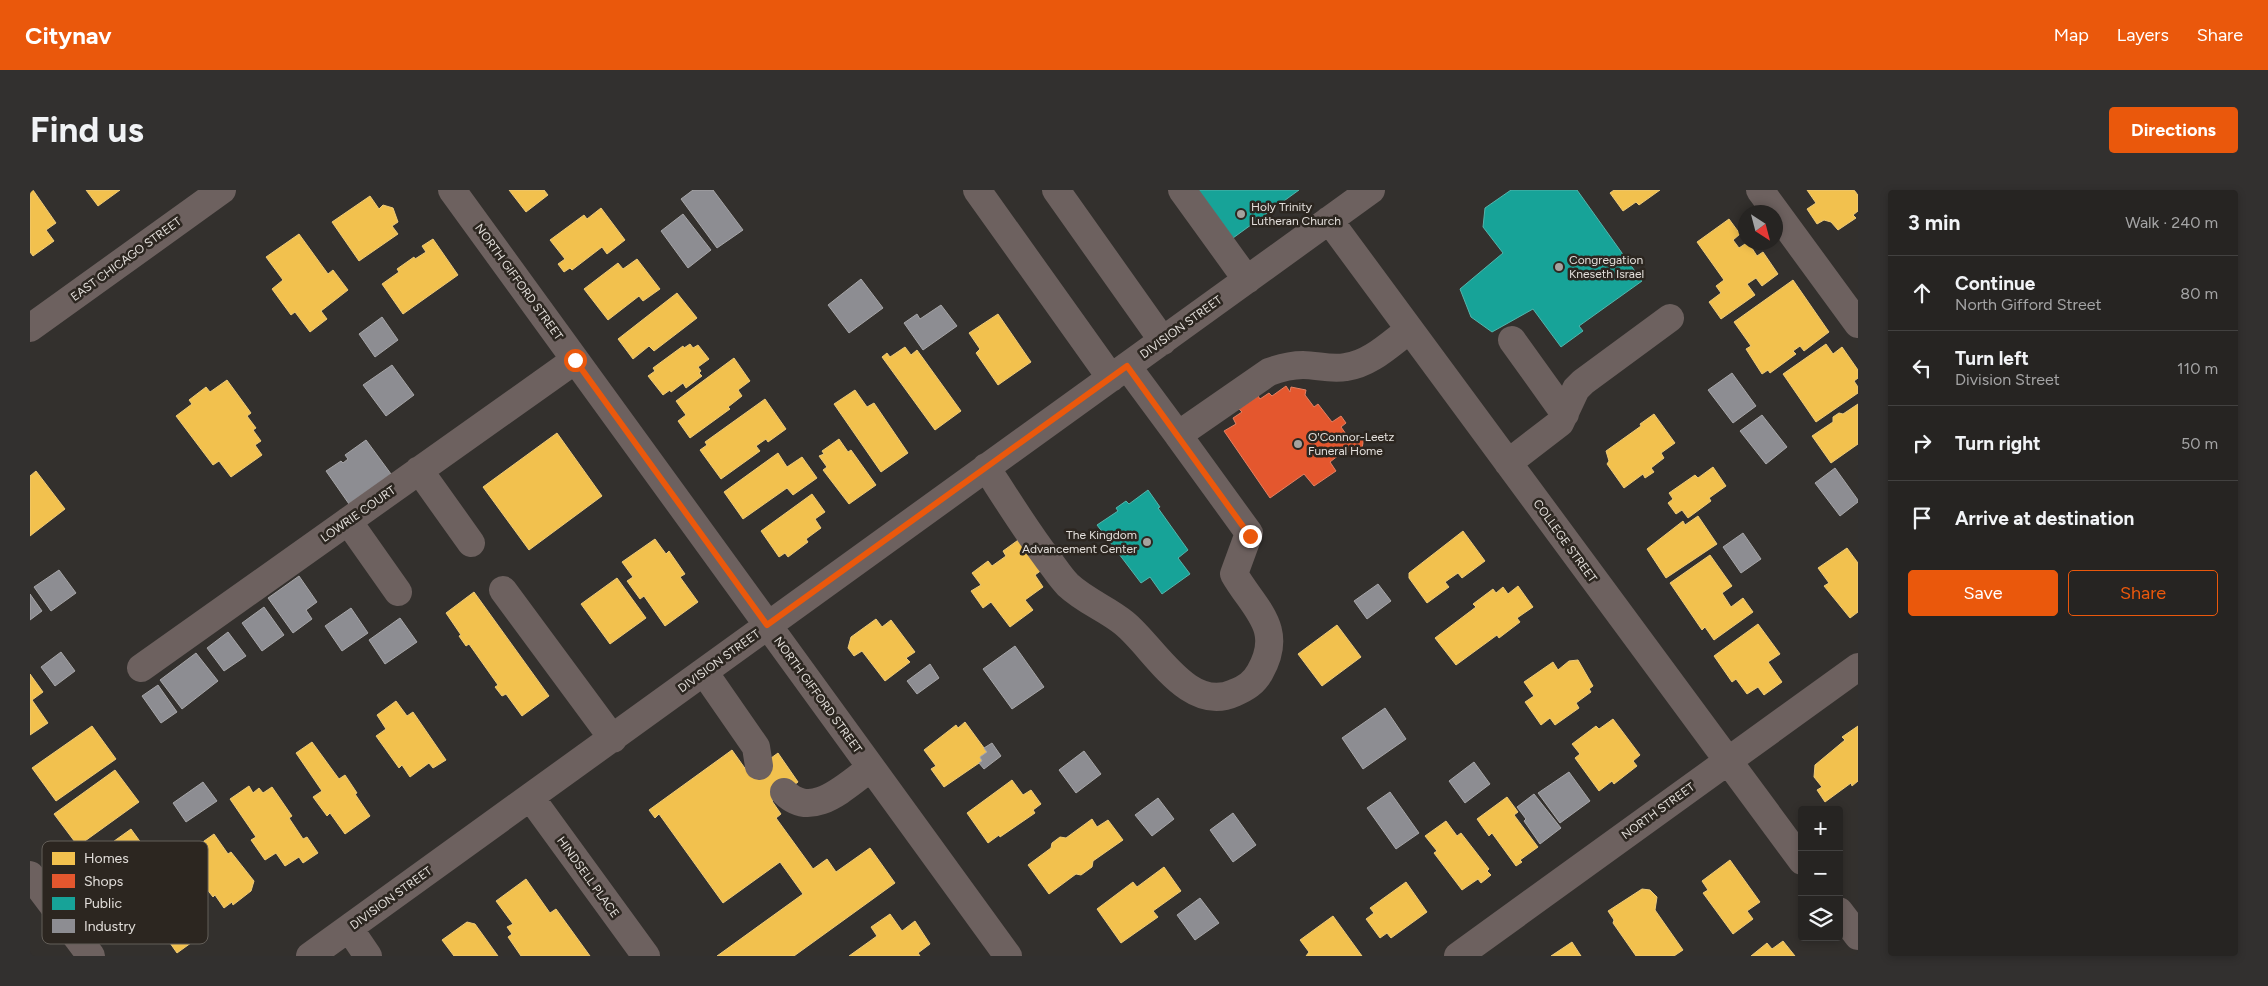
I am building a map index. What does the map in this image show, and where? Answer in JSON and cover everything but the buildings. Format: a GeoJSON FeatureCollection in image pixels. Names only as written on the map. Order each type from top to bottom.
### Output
{"type":"FeatureCollection","features":[{"type":"Feature","properties":{"kind":"street","name":"EAST CHICAGO STREET"},"geometry":{"type":"LineString","coordinates":[[30,328],[222,190]]}},
{"type":"Feature","properties":{"kind":"street","name":"NORTH GIFFORD STREET"},"geometry":{"type":"LineString","coordinates":[[452,190],[1008,956]]}},
{"type":"Feature","properties":{"kind":"street"},"geometry":{"type":"LineString","coordinates":[[977,190],[1119,372],[1178,435],[1249,532],[1234,574],[1264,617],[1268,626],[1267,655],[1256,679],[1247,687],[1220,698],[1209,697],[1181,681],[1168,670],[1125,624],[1067,584],[1034,540],[986,467]]}},
{"type":"Feature","properties":{"kind":"street"},"geometry":{"type":"LineString","coordinates":[[1056,190],[1163,341]]}},
{"type":"Feature","properties":{"kind":"street"},"geometry":{"type":"LineString","coordinates":[[1182,190],[1247,280]]}},
{"type":"Feature","properties":{"kind":"street","name":"DIVISION STREET"},"geometry":{"type":"LineString","coordinates":[[310,956],[1371,190]]}},
{"type":"Feature","properties":{"kind":"street"},"geometry":{"type":"LineString","coordinates":[[1760,190],[1858,324]]}},
{"type":"Feature","properties":{"kind":"street","name":"COLLEGE STREET"},"geometry":{"type":"LineString","coordinates":[[1329,220],[1798,856]]}},
{"type":"Feature","properties":{"kind":"street"},"geometry":{"type":"LineString","coordinates":[[1508,463],[1556,426],[1565,414],[1576,389],[1583,382],[1670,318]]}},
{"type":"Feature","properties":{"kind":"street"},"geometry":{"type":"LineString","coordinates":[[1178,435],[1268,372],[1286,366],[1304,365],[1338,368],[1359,364],[1409,330]]}},
{"type":"Feature","properties":{"kind":"street"},"geometry":{"type":"LineString","coordinates":[[1512,340],[1565,414]]}},
{"type":"Feature","properties":{"kind":"street","name":"LOWRIE COURT"},"geometry":{"type":"LineString","coordinates":[[141,668],[575,360]]}},
{"type":"Feature","properties":{"kind":"street"},"geometry":{"type":"LineString","coordinates":[[419,470],[471,543]]}},
{"type":"Feature","properties":{"kind":"street"},"geometry":{"type":"LineString","coordinates":[[348,521],[398,592]]}},
{"type":"Feature","properties":{"kind":"street"},"geometry":{"type":"LineString","coordinates":[[503,590],[613,739]]}},
{"type":"Feature","properties":{"kind":"street","name":"NORTH STREET"},"geometry":{"type":"LineString","coordinates":[[1458,956],[1858,667]]}},
{"type":"Feature","properties":{"kind":"street"},"geometry":{"type":"LineString","coordinates":[[704,672],[756,747],[760,766]]}},
{"type":"Feature","properties":{"kind":"street"},"geometry":{"type":"LineString","coordinates":[[784,792],[800,802],[820,802],[871,768]]}},
{"type":"Feature","properties":{"kind":"street","name":"HINDSELL PLACE"},"geometry":{"type":"LineString","coordinates":[[531,798],[646,956]]}},
{"type":"Feature","properties":{"kind":"street"},"geometry":{"type":"LineString","coordinates":[[30,875],[42,891]]}},
{"type":"Feature","properties":{"kind":"street"},"geometry":{"type":"LineString","coordinates":[[1843,916],[1858,936]]}},
{"type":"Feature","properties":{"kind":"street"},"geometry":{"type":"LineString","coordinates":[[348,928],[368,956]]}},
{"type":"Feature","properties":{"kind":"street"},"geometry":{"type":"LineString","coordinates":[[82,944],[91,956]]}},
{"type":"Feature","properties":{"kind":"place","name":"Holy Trinity Lutheran Church"},"geometry":{"type":"Point","coordinates":[1241,214]}},
{"type":"Feature","properties":{"kind":"place","name":"Congregation Kneseth Israel"},"geometry":{"type":"Point","coordinates":[1559,267]}},
{"type":"Feature","properties":{"kind":"place","name":"O'Connor-Leetz Funeral Home"},"geometry":{"type":"Point","coordinates":[1298,444]}},
{"type":"Feature","properties":{"kind":"place","name":"The Kingdom Advancement Center"},"geometry":{"type":"Point","coordinates":[1147,542]}},
{"type":"Feature","properties":{"kind":"route"},"geometry":{"type":"LineString","coordinates":[[575,360],[767,625],[1127,366],[1249,532],[1250,536]]}}]}
